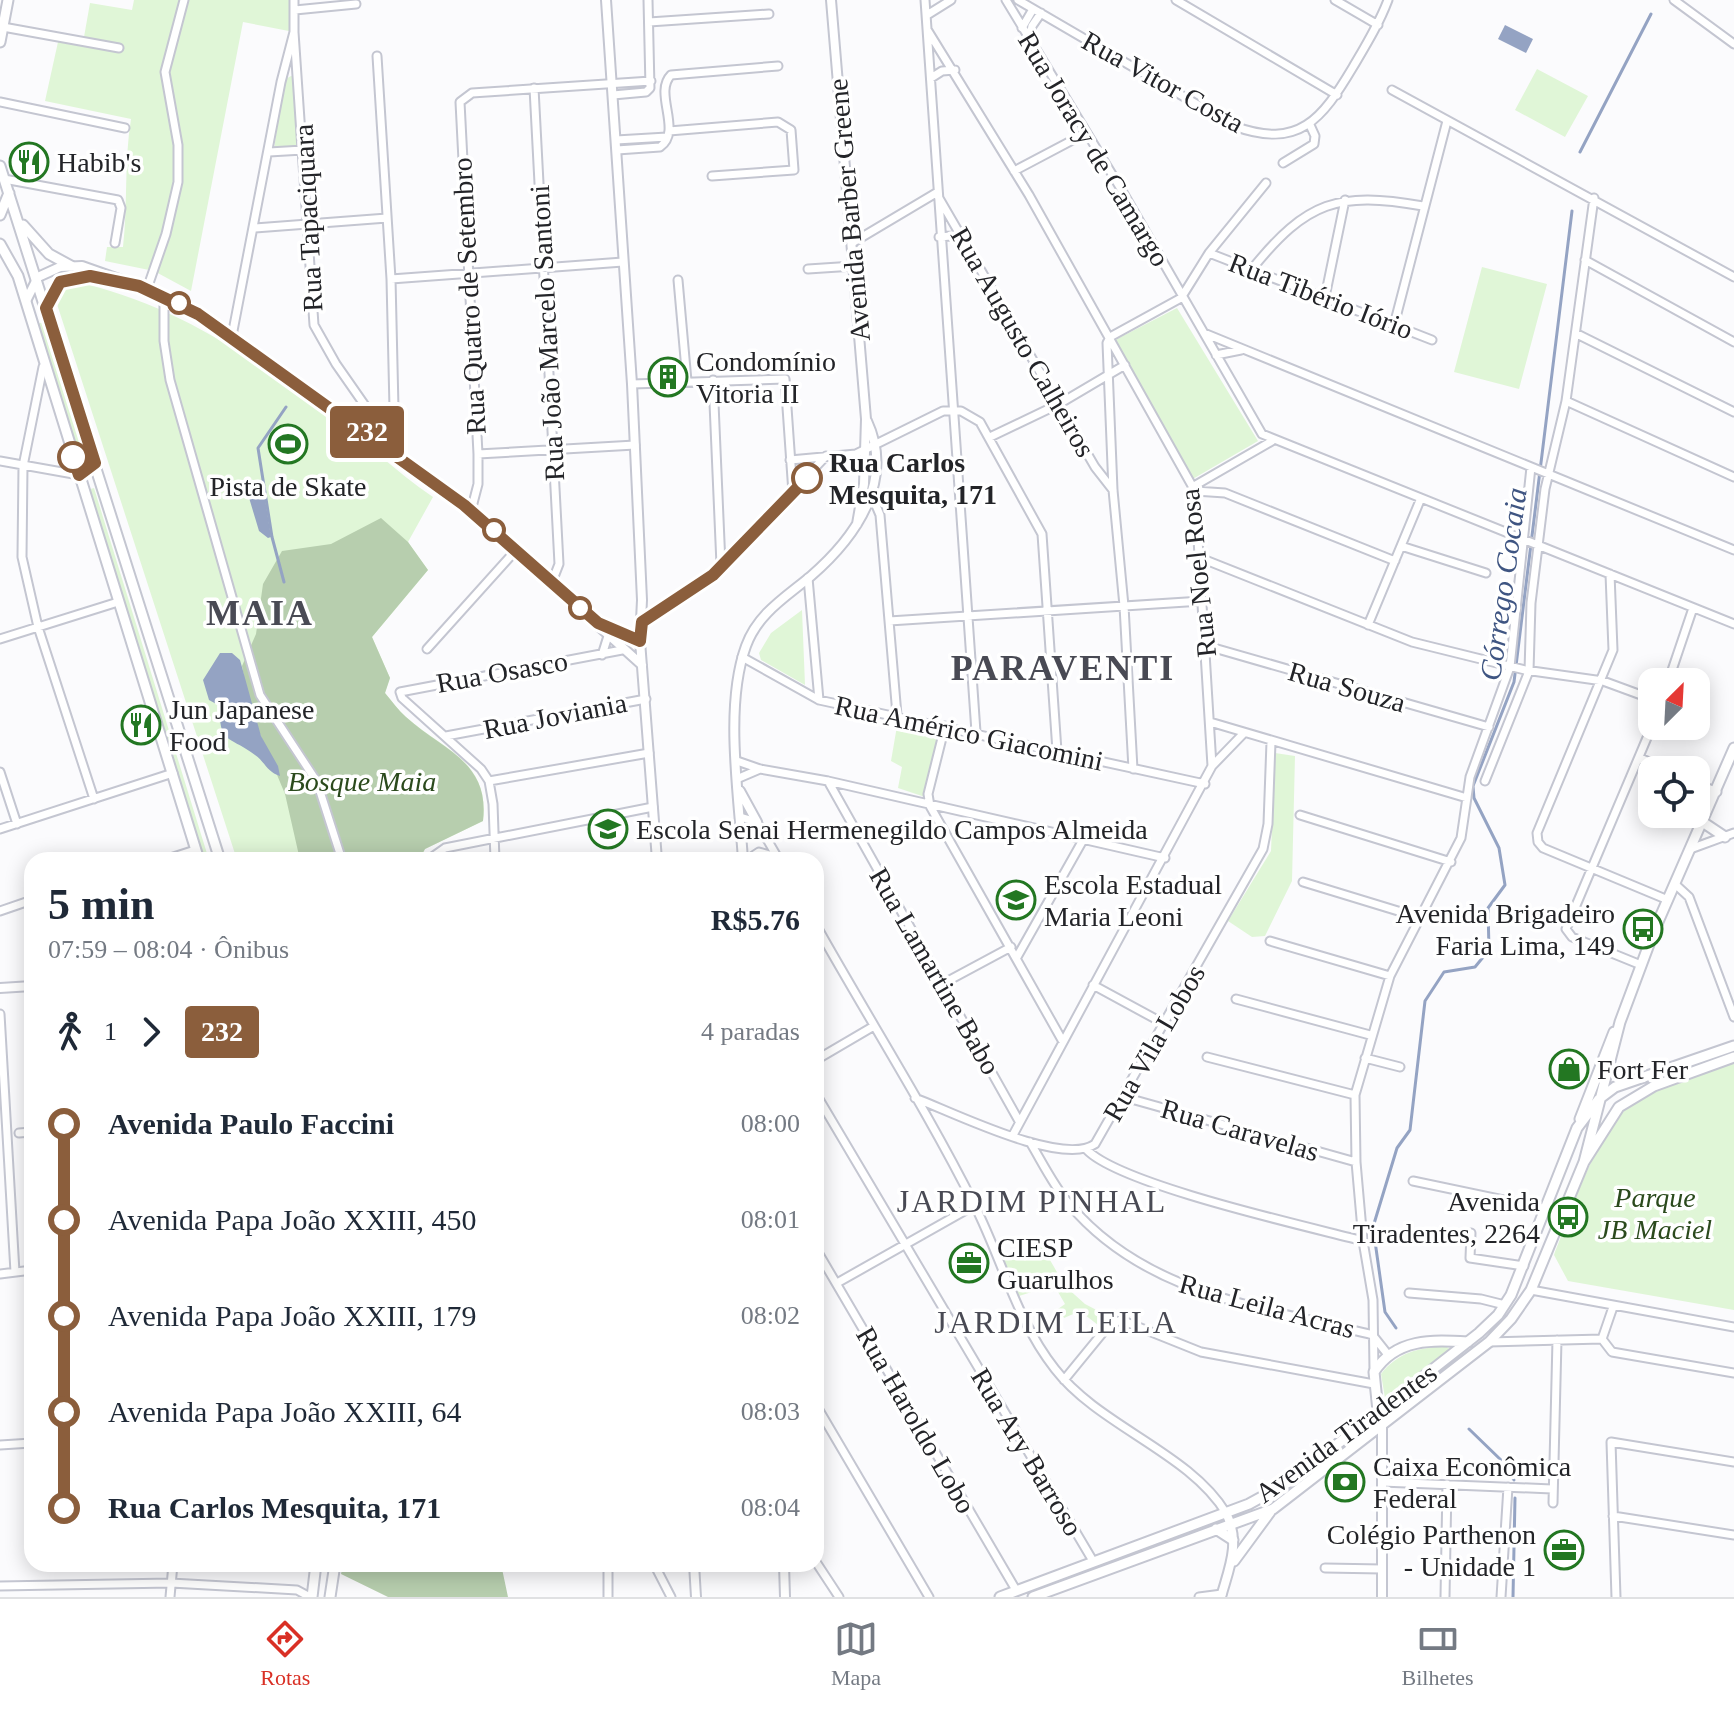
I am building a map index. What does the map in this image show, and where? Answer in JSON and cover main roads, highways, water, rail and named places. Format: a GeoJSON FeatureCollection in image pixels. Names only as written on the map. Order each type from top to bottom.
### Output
{"type":"FeatureCollection","features":[{"type":"Feature","properties":{"kind":"main road"},"geometry":{"type":"LineString","coordinates":[[0,42],[8,0]]}},
{"type":"Feature","properties":{"kind":"main road"},"geometry":{"type":"LineString","coordinates":[[0,166],[38,277],[217,852]]}},
{"type":"Feature","properties":{"kind":"main road"},"geometry":{"type":"LineString","coordinates":[[0,215],[9,193]]}},
{"type":"Feature","properties":{"kind":"main road"},"geometry":{"type":"LineString","coordinates":[[18,218],[40,246],[71,266]]}},
{"type":"Feature","properties":{"kind":"main road"},"geometry":{"type":"LineString","coordinates":[[0,244],[18,276],[43,367],[196,852]]}},
{"type":"Feature","properties":{"kind":"main road"},"geometry":{"type":"LineString","coordinates":[[1710,809],[1734,748]]}},
{"type":"Feature","properties":{"kind":"main road"},"geometry":{"type":"LineString","coordinates":[[1584,1162],[1620,1022],[1668,900],[1702,828]]}},
{"type":"Feature","properties":{"kind":"main road"},"geometry":{"type":"LineString","coordinates":[[1709,828],[1713,832],[1730,835]]}},
{"type":"Feature","properties":{"kind":"main road"},"geometry":{"type":"LineString","coordinates":[[1577,1128],[1604,1050],[1620,1022]]}},
{"type":"Feature","properties":{"kind":"main road","name":"Avenida Tiradentes"},"geometry":{"type":"LineString","coordinates":[[1000,1597],[1226,1513],[1289,1482],[1468,1342],[1505,1305],[1524,1266],[1577,1128],[1599,1099],[1615,1087],[1734,1046]]}},
{"type":"Feature","properties":{"kind":"main road","name":"Avenida Tiradentes"},"geometry":{"type":"LineString","coordinates":[[1033,1597],[1273,1509],[1489,1342],[1511,1319],[1533,1286],[1584,1162],[1612,1116],[1627,1100],[1654,1086],[1734,1057]]}},
{"type":"Feature","properties":{"kind":"main road"},"geometry":{"type":"LineString","coordinates":[[1378,1411],[1374,1372],[1389,1356],[1420,1341],[1468,1342]]}},
{"type":"Feature","properties":{"kind":"main road"},"geometry":{"type":"LineString","coordinates":[[1234,1561],[1273,1509]]}},
{"type":"Feature","properties":{"kind":"main road"},"geometry":{"type":"LineString","coordinates":[[1198,1524],[1217,1530],[1233,1540]]}},
{"type":"Feature","properties":{"kind":"main road"},"geometry":{"type":"LineString","coordinates":[[311,1597],[315,1572]]}},
{"type":"Feature","properties":{"kind":"main road"},"geometry":{"type":"LineString","coordinates":[[314,1585],[331,1592],[334,1572]]}},
{"type":"Feature","properties":{"kind":"water"},"geometry":{"type":"Polygon","coordinates":[[[1505,25],[1533,39],[1526,53],[1498,39],[1505,25]]]}},
{"type":"Feature","properties":{"kind":"water"},"geometry":{"type":"Polygon","coordinates":[[[263,486],[271,537],[268,538],[259,531],[247,491],[263,486]]]}},
{"type":"Feature","properties":{"kind":"water"},"geometry":{"type":"Polygon","coordinates":[[[220,653],[232,653],[240,660],[261,736],[278,766],[280,776],[224,734],[220,706],[209,700],[203,680],[220,653]]]}},
{"type":"Feature","properties":{"kind":"waterway","name":"Córrego Cocaia"},"geometry":{"type":"LineString","coordinates":[[1580,152],[1651,14]]}},
{"type":"Feature","properties":{"kind":"waterway","name":"Córrego Cocaia"},"geometry":{"type":"LineString","coordinates":[[1396,1328],[1385,1312],[1373,1227],[1397,1148],[1410,1130],[1425,1001],[1444,972],[1475,967],[1489,950],[1488,908],[1505,885],[1499,848],[1474,798],[1473,786],[1514,682],[1572,211]]}},
{"type":"Feature","properties":{"kind":"waterway"},"geometry":{"type":"LineString","coordinates":[[284,582],[272,537],[258,448],[286,407]]}},
{"type":"Feature","properties":{"kind":"waterway","name":"Córrego Cocaia"},"geometry":{"type":"LineString","coordinates":[[1469,1429],[1502,1461],[1514,1480]]}},
{"type":"Feature","properties":{"kind":"waterway","name":"Córrego Cocaia"},"geometry":{"type":"LineString","coordinates":[[1513,1597],[1515,1498]]}},
{"type":"Feature","properties":{"kind":"place","name":"Habib's"},"geometry":{"type":"Point","coordinates":[29,162]}},
{"type":"Feature","properties":{"kind":"place","name":"Condomínio Vitoria II"},"geometry":{"type":"Point","coordinates":[668,377]}},
{"type":"Feature","properties":{"kind":"place","name":"Pista de Skate"},"geometry":{"type":"Point","coordinates":[288,444]}},
{"type":"Feature","properties":{"kind":"place","name":"Rua Carlos Mesquita, 171"},"geometry":{"type":"Point","coordinates":[807,478]}},
{"type":"Feature","properties":{"kind":"place","name":"Jun Japanese Food"},"geometry":{"type":"Point","coordinates":[141,725]}},
{"type":"Feature","properties":{"kind":"place","name":"Escola Senai Hermenegildo Campos Almeida"},"geometry":{"type":"Point","coordinates":[608,829]}},
{"type":"Feature","properties":{"kind":"place","name":"Escola Estadual Maria Leoni"},"geometry":{"type":"Point","coordinates":[1016,900]}},
{"type":"Feature","properties":{"kind":"place","name":"Avenida Brigadeiro Faria Lima, 149"},"geometry":{"type":"Point","coordinates":[1643,929]}},
{"type":"Feature","properties":{"kind":"place","name":"Fort Fer"},"geometry":{"type":"Point","coordinates":[1569,1069]}},
{"type":"Feature","properties":{"kind":"place","name":"Avenida Tiradentes, 2264"},"geometry":{"type":"Point","coordinates":[1568,1217]}},
{"type":"Feature","properties":{"kind":"place","name":"CIESP Guarulhos"},"geometry":{"type":"Point","coordinates":[969,1263]}},
{"type":"Feature","properties":{"kind":"place","name":"Caixa Econômica Federal"},"geometry":{"type":"Point","coordinates":[1345,1482]}},
{"type":"Feature","properties":{"kind":"place","name":"Colégio Parthenon - Unidade 1"},"geometry":{"type":"Point","coordinates":[1564,1550]}},
{"type":"Feature","properties":{"kind":"district","name":"MAIA"},"geometry":{"type":"Point","coordinates":[260,613]}},
{"type":"Feature","properties":{"kind":"district","name":"PARAVENTI"},"geometry":{"type":"Point","coordinates":[1063,668]}},
{"type":"Feature","properties":{"kind":"district","name":"JARDIM PINHAL"},"geometry":{"type":"Point","coordinates":[1032,1201]}},
{"type":"Feature","properties":{"kind":"district","name":"JARDIM LEILA"},"geometry":{"type":"Point","coordinates":[1056,1322]}},
{"type":"Feature","properties":{"kind":"park label","name":"Bosque Maia"},"geometry":{"type":"Point","coordinates":[362,781]}},
{"type":"Feature","properties":{"kind":"park label","name":"Parque JB Maciel"},"geometry":{"type":"Point","coordinates":[1655,1213]}}]}
